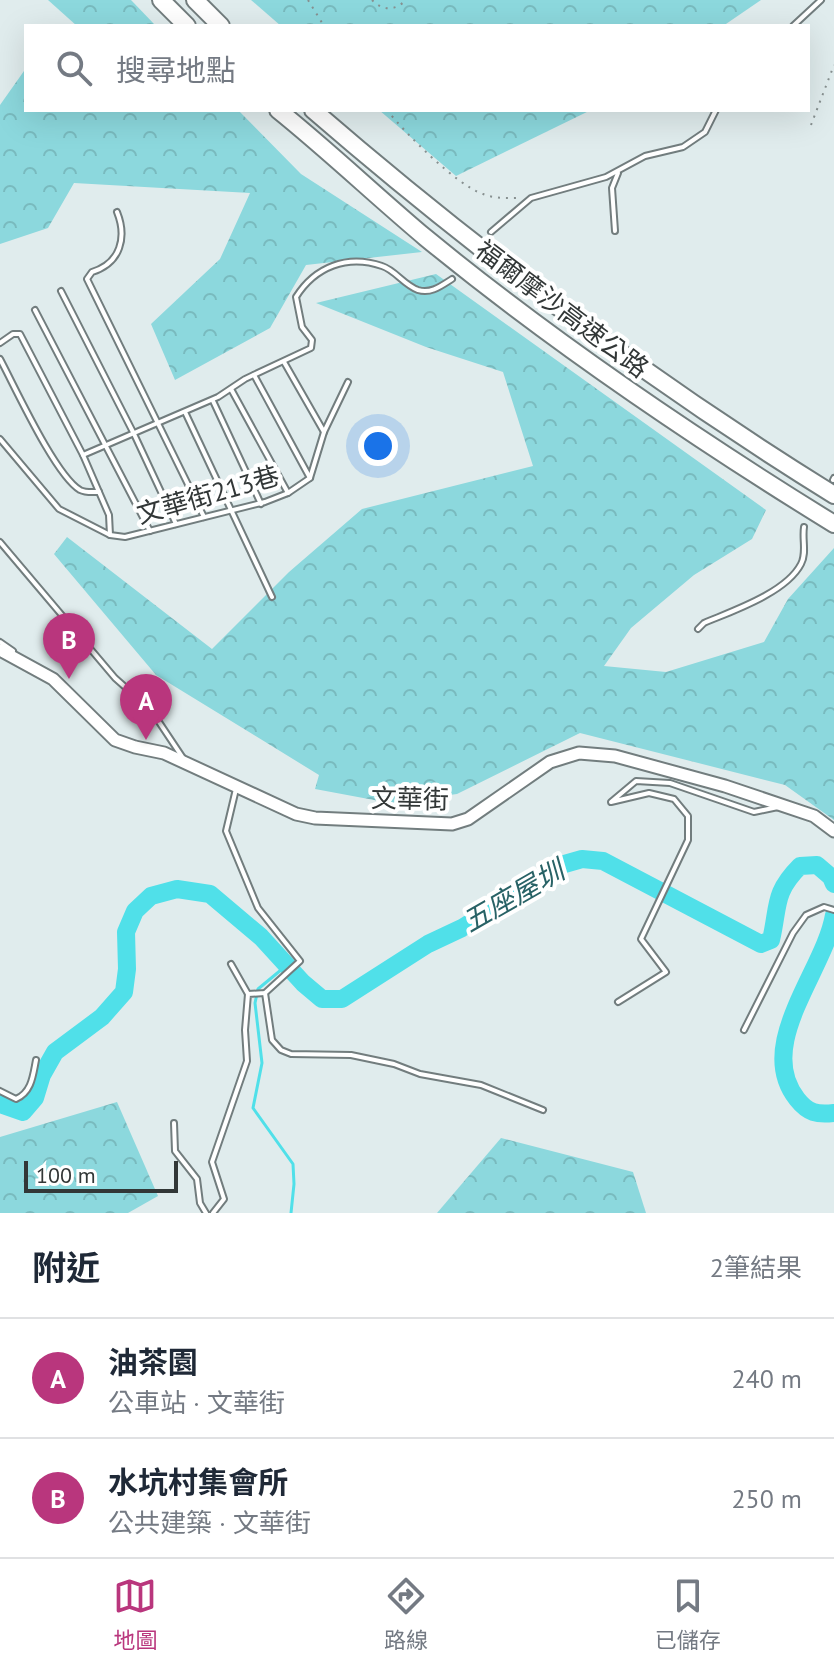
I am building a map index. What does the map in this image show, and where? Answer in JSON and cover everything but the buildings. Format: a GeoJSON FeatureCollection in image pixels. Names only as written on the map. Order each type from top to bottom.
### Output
{"type":"FeatureCollection","features":[{"type":"Feature","properties":{"kind":"highway"},"geometry":{"type":"LineString","coordinates":[[161,0],[185,24]]}},
{"type":"Feature","properties":{"kind":"highway"},"geometry":{"type":"LineString","coordinates":[[195,0],[219,24]]}},
{"type":"Feature","properties":{"kind":"highway","name":"福爾摩沙高速公路"},"geometry":{"type":"LineString","coordinates":[[280,112],[426,237],[540,325],[624,387],[834,524]]}},
{"type":"Feature","properties":{"kind":"highway","name":"福爾摩沙高速公路"},"geometry":{"type":"LineString","coordinates":[[315,112],[541,295],[780,462],[834,484]]}},
{"type":"Feature","properties":{"kind":"street","name":"文華街"},"geometry":{"type":"LineString","coordinates":[[0,650],[53,679],[115,740],[164,753],[237,785],[284,810],[315,818],[452,824],[468,819],[550,762],[562,756],[589,752],[711,782],[814,816],[834,831]]}},
{"type":"Feature","properties":{"kind":"lane"},"geometry":{"type":"LineString","coordinates":[[795,24],[821,0]]}},
{"type":"Feature","properties":{"kind":"lane"},"geometry":{"type":"LineString","coordinates":[[491,232],[531,198],[606,177],[645,156],[683,147],[705,132],[715,112]]}},
{"type":"Feature","properties":{"kind":"lane"},"geometry":{"type":"LineString","coordinates":[[615,231],[612,188],[619,170]]}},
{"type":"Feature","properties":{"kind":"lane"},"geometry":{"type":"LineString","coordinates":[[117,212],[123,228],[122,242],[112,259],[87,279],[204,517]]}},
{"type":"Feature","properties":{"kind":"lane"},"geometry":{"type":"LineString","coordinates":[[83,455],[212,400],[254,375],[311,348],[312,340],[302,327],[296,297],[319,272],[340,262],[383,266],[420,291],[435,290],[452,279]]}},
{"type":"Feature","properties":{"kind":"lane"},"geometry":{"type":"LineString","coordinates":[[61,291],[176,524]]}},
{"type":"Feature","properties":{"kind":"lane"},"geometry":{"type":"LineString","coordinates":[[35,310],[150,531]]}},
{"type":"Feature","properties":{"kind":"lane"},"geometry":{"type":"LineString","coordinates":[[0,343],[13,334],[20,334],[83,455],[109,515],[110,535]]}},
{"type":"Feature","properties":{"kind":"lane"},"geometry":{"type":"LineString","coordinates":[[0,359],[68,478],[77,488],[99,492]]}},
{"type":"Feature","properties":{"kind":"lane"},"geometry":{"type":"LineString","coordinates":[[284,362],[324,432]]}},
{"type":"Feature","properties":{"kind":"lane"},"geometry":{"type":"LineString","coordinates":[[254,375],[310,478]]}},
{"type":"Feature","properties":{"kind":"lane","name":"文華街213巷"},"geometry":{"type":"LineString","coordinates":[[0,439],[59,509],[110,535],[125,537],[261,504],[288,493],[310,478],[324,432],[348,382]]}},
{"type":"Feature","properties":{"kind":"lane"},"geometry":{"type":"LineString","coordinates":[[231,389],[288,493]]}},
{"type":"Feature","properties":{"kind":"lane"},"geometry":{"type":"LineString","coordinates":[[212,400],[261,504]]}},
{"type":"Feature","properties":{"kind":"lane"},"geometry":{"type":"LineString","coordinates":[[185,412],[272,597]]}},
{"type":"Feature","properties":{"kind":"lane"},"geometry":{"type":"LineString","coordinates":[[698,629],[704,623],[756,600],[791,577],[801,565],[805,553],[802,538],[804,527]]}},
{"type":"Feature","properties":{"kind":"lane"},"geometry":{"type":"LineString","coordinates":[[0,542],[115,678],[151,710],[187,763]]}},
{"type":"Feature","properties":{"kind":"lane"},"geometry":{"type":"LineString","coordinates":[[0,642],[37,669]]}},
{"type":"Feature","properties":{"kind":"lane"},"geometry":{"type":"LineString","coordinates":[[618,1002],[666,972],[641,939],[688,840],[688,816],[674,799],[649,793],[611,802],[636,781],[670,783],[754,812],[784,806]]}},
{"type":"Feature","properties":{"kind":"lane"},"geometry":{"type":"LineString","coordinates":[[237,785],[226,831],[258,908],[300,961],[265,993],[250,994]]}},
{"type":"Feature","properties":{"kind":"lane"},"geometry":{"type":"LineString","coordinates":[[744,1030],[793,933],[806,915],[824,907],[834,910]]}},
{"type":"Feature","properties":{"kind":"lane"},"geometry":{"type":"LineString","coordinates":[[213,1213],[224,1199],[212,1162],[247,1061],[245,1030],[250,994],[231,964]]}},
{"type":"Feature","properties":{"kind":"lane"},"geometry":{"type":"LineString","coordinates":[[265,993],[272,1040],[281,1050],[291,1054],[351,1055],[394,1064],[420,1074],[481,1085],[543,1110]]}},
{"type":"Feature","properties":{"kind":"lane"},"geometry":{"type":"LineString","coordinates":[[0,1091],[16,1099],[25,1095],[36,1060]]}},
{"type":"Feature","properties":{"kind":"lane"},"geometry":{"type":"LineString","coordinates":[[174,1123],[175,1151],[197,1179],[200,1203],[206,1213]]}},
{"type":"Feature","properties":{"kind":"path"},"geometry":{"type":"LineString","coordinates":[[308,0],[323,24]]}},
{"type":"Feature","properties":{"kind":"path"},"geometry":{"type":"LineString","coordinates":[[372,0],[380,8],[386,9],[401,6],[406,0]]}},
{"type":"Feature","properties":{"kind":"path"},"geometry":{"type":"LineString","coordinates":[[811,125],[834,65]]}},
{"type":"Feature","properties":{"kind":"path"},"geometry":{"type":"LineString","coordinates":[[389,112],[434,160],[479,194],[496,198],[531,198]]}},
{"type":"Feature","properties":{"kind":"green space"},"geometry":{"type":"Polygon","coordinates":[[[48,0],[131,0],[154,24],[75,24],[48,0]]]}},
{"type":"Feature","properties":{"kind":"green space"},"geometry":{"type":"Polygon","coordinates":[[[251,0],[761,0],[726,24],[279,24],[251,0]]]}},
{"type":"Feature","properties":{"kind":"green space"},"geometry":{"type":"Polygon","coordinates":[[[24,71],[24,112],[240,112],[301,174],[422,252],[306,265],[270,328],[175,380],[151,324],[220,259],[250,193],[74,183],[48,228],[0,244],[0,105],[24,71]]]}},
{"type":"Feature","properties":{"kind":"green space"},"geometry":{"type":"Polygon","coordinates":[[[381,112],[587,112],[456,176],[381,112]]]}},
{"type":"Feature","properties":{"kind":"green space"},"geometry":{"type":"Polygon","coordinates":[[[436,274],[766,510],[752,539],[694,575],[631,628],[604,666],[666,672],[764,642],[788,599],[834,548],[834,820],[785,785],[580,733],[457,794],[390,803],[315,789],[319,775],[156,675],[54,554],[67,537],[212,649],[289,572],[362,509],[533,466],[503,372],[426,347],[316,303],[436,274]]]}},
{"type":"Feature","properties":{"kind":"green space"},"geometry":{"type":"Polygon","coordinates":[[[117,1102],[158,1196],[128,1213],[0,1213],[0,1137],[117,1102]]]}},
{"type":"Feature","properties":{"kind":"green space"},"geometry":{"type":"Polygon","coordinates":[[[501,1138],[633,1172],[646,1213],[437,1213],[501,1138]]]}},
{"type":"Feature","properties":{"kind":"waterway","name":"五座屋圳"},"geometry":{"type":"LineString","coordinates":[[0,1104],[23,1112],[35,1098],[42,1075],[55,1052],[102,1017],[124,992],[126,932],[135,911],[151,896],[177,889],[210,894],[261,937],[322,999],[342,999],[561,865],[582,859],[603,861],[761,944],[771,940],[781,892],[800,866],[817,865],[831,877],[834,884]]}},
{"type":"Feature","properties":{"kind":"waterway","name":"五座屋圳"},"geometry":{"type":"LineString","coordinates":[[834,915],[828,936],[796,1007],[783,1055],[786,1078],[801,1104],[813,1112],[834,1113]]}},
{"type":"Feature","properties":{"kind":"waterway","name":"五座屋圳"},"geometry":{"type":"LineString","coordinates":[[287,965],[258,989],[255,1003],[262,1063],[253,1108],[293,1164],[291,1213]]}},
{"type":"Feature","properties":{"kind":"place","name":"水坑村集會所"},"geometry":{"type":"Point","coordinates":[69,679]}},
{"type":"Feature","properties":{"kind":"place","name":"油茶園"},"geometry":{"type":"Point","coordinates":[146,740]}}]}
